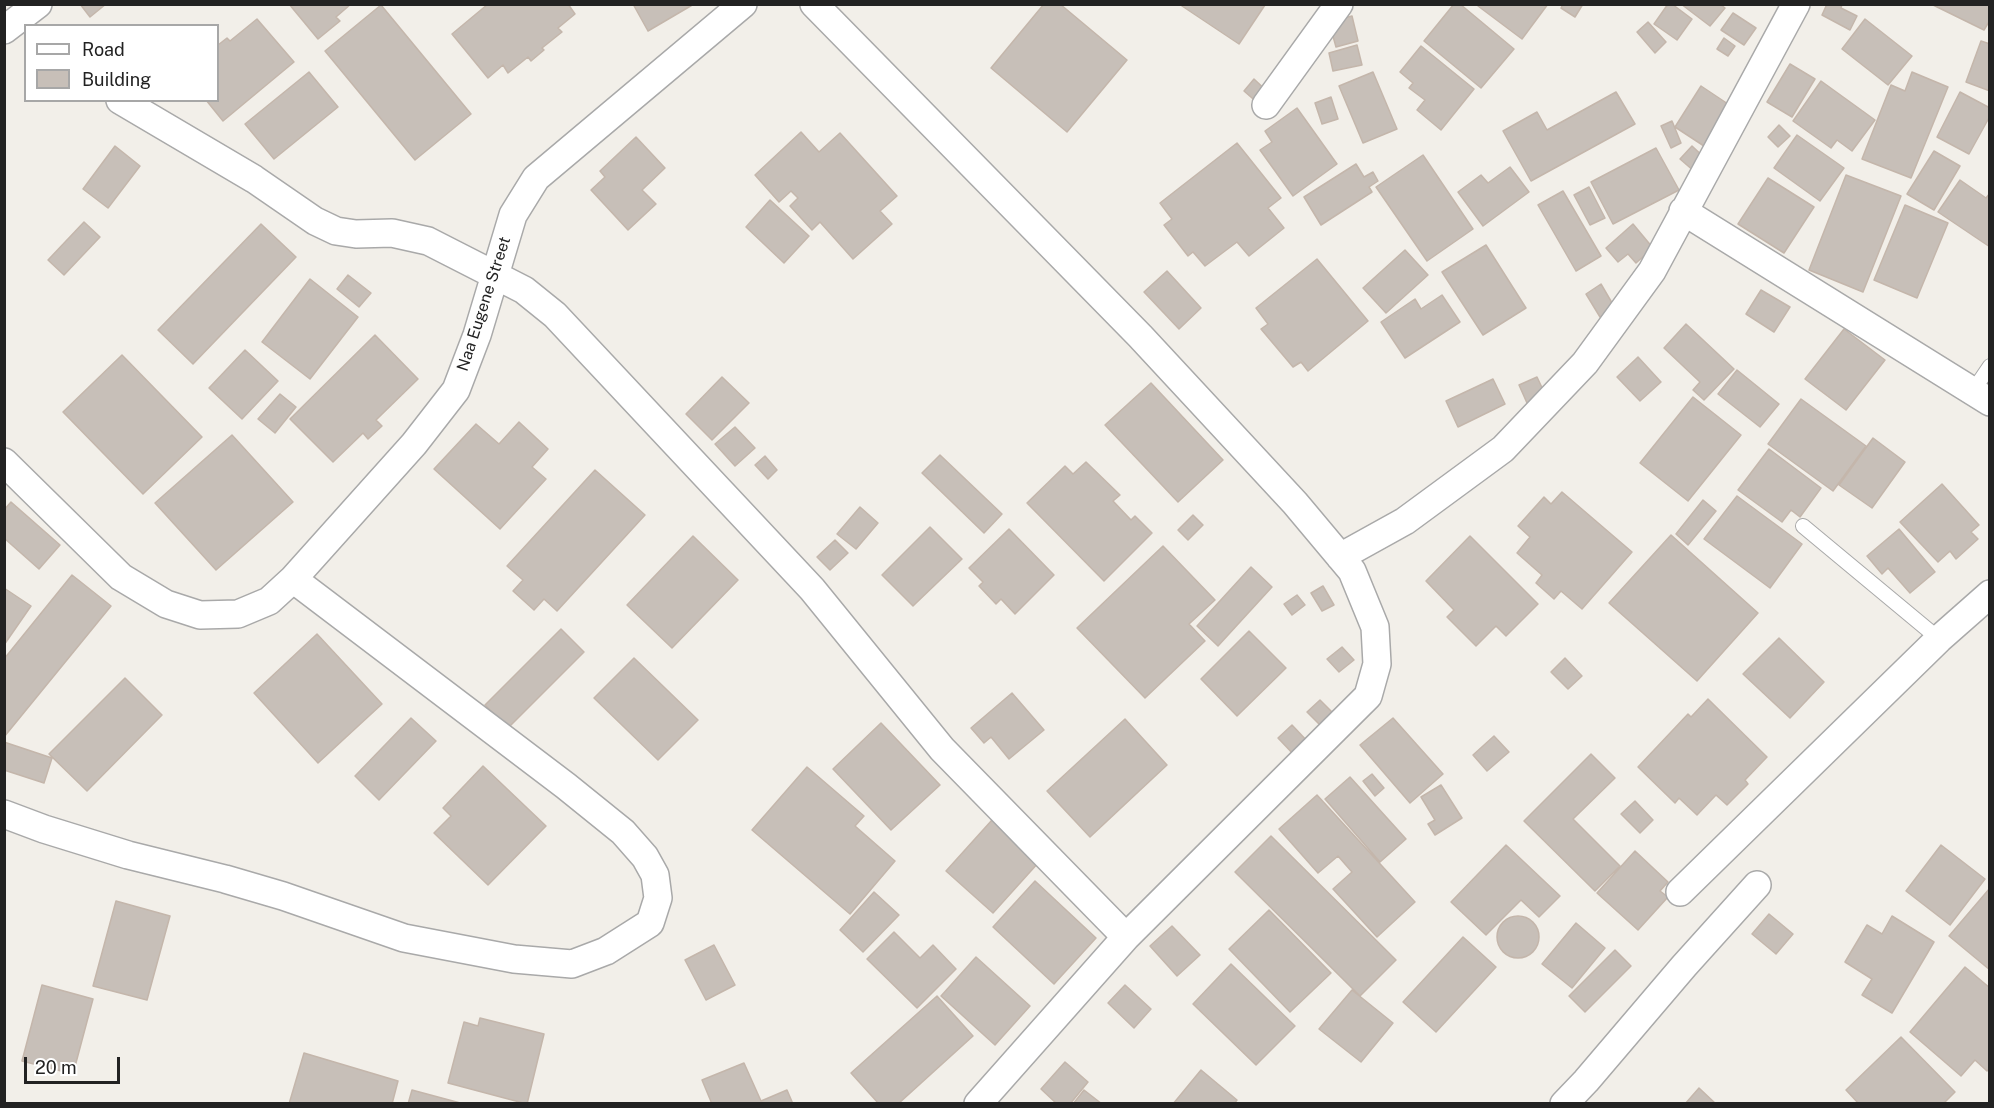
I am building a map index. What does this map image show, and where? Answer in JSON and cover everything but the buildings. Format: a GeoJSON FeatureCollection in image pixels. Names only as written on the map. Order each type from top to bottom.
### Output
{"type":"FeatureCollection","features":[{"type":"Feature","properties":{"kind":"street"},"geometry":{"type":"LineString","coordinates":[[12,33],[38,4]]}},
{"type":"Feature","properties":{"kind":"street","name":"Naa Eugene Street"},"geometry":{"type":"LineString","coordinates":[[4,462],[122,577],[166,604],[200,615],[238,614],[268,601],[293,579],[414,444],[456,390],[477,335],[513,215],[536,178],[743,4]]}},
{"type":"Feature","properties":{"kind":"street"},"geometry":{"type":"LineString","coordinates":[[814,4],[1140,336],[1295,503],[1352,571],[1375,627],[1377,664],[1368,696],[1126,937],[978,1104]]}},
{"type":"Feature","properties":{"kind":"street"},"geometry":{"type":"LineString","coordinates":[[1266,105],[1339,4]]}},
{"type":"Feature","properties":{"kind":"street"},"geometry":{"type":"LineString","coordinates":[[1340,557],[1405,521],[1503,449],[1584,363],[1652,271],[1796,4]]}},
{"type":"Feature","properties":{"kind":"street"},"geometry":{"type":"LineString","coordinates":[[123,102],[254,179],[315,220],[336,231],[356,234],[392,233],[428,241],[524,290],[555,315],[812,589],[942,749],[1126,937]]}},
{"type":"Feature","properties":{"kind":"street"},"geometry":{"type":"LineString","coordinates":[[1683,211],[1981,396]]}},
{"type":"Feature","properties":{"kind":"street"},"geometry":{"type":"LineString","coordinates":[[4,814],[128,855],[225,879],[404,938],[514,959],[572,964],[606,951],[650,922],[658,898],[655,875],[645,857],[622,832],[566,786],[293,579]]}},
{"type":"Feature","properties":{"kind":"street"},"geometry":{"type":"LineString","coordinates":[[1680,892],[1939,639],[1989,594]]}},
{"type":"Feature","properties":{"kind":"street"},"geometry":{"type":"LineString","coordinates":[[1564,1104],[1757,885]]}},
{"type":"Feature","properties":{"kind":"lane"},"geometry":{"type":"LineString","coordinates":[[1981,396],[1989,366]]}},
{"type":"Feature","properties":{"kind":"lane"},"geometry":{"type":"LineString","coordinates":[[1803,526],[1939,639]]}}]}
